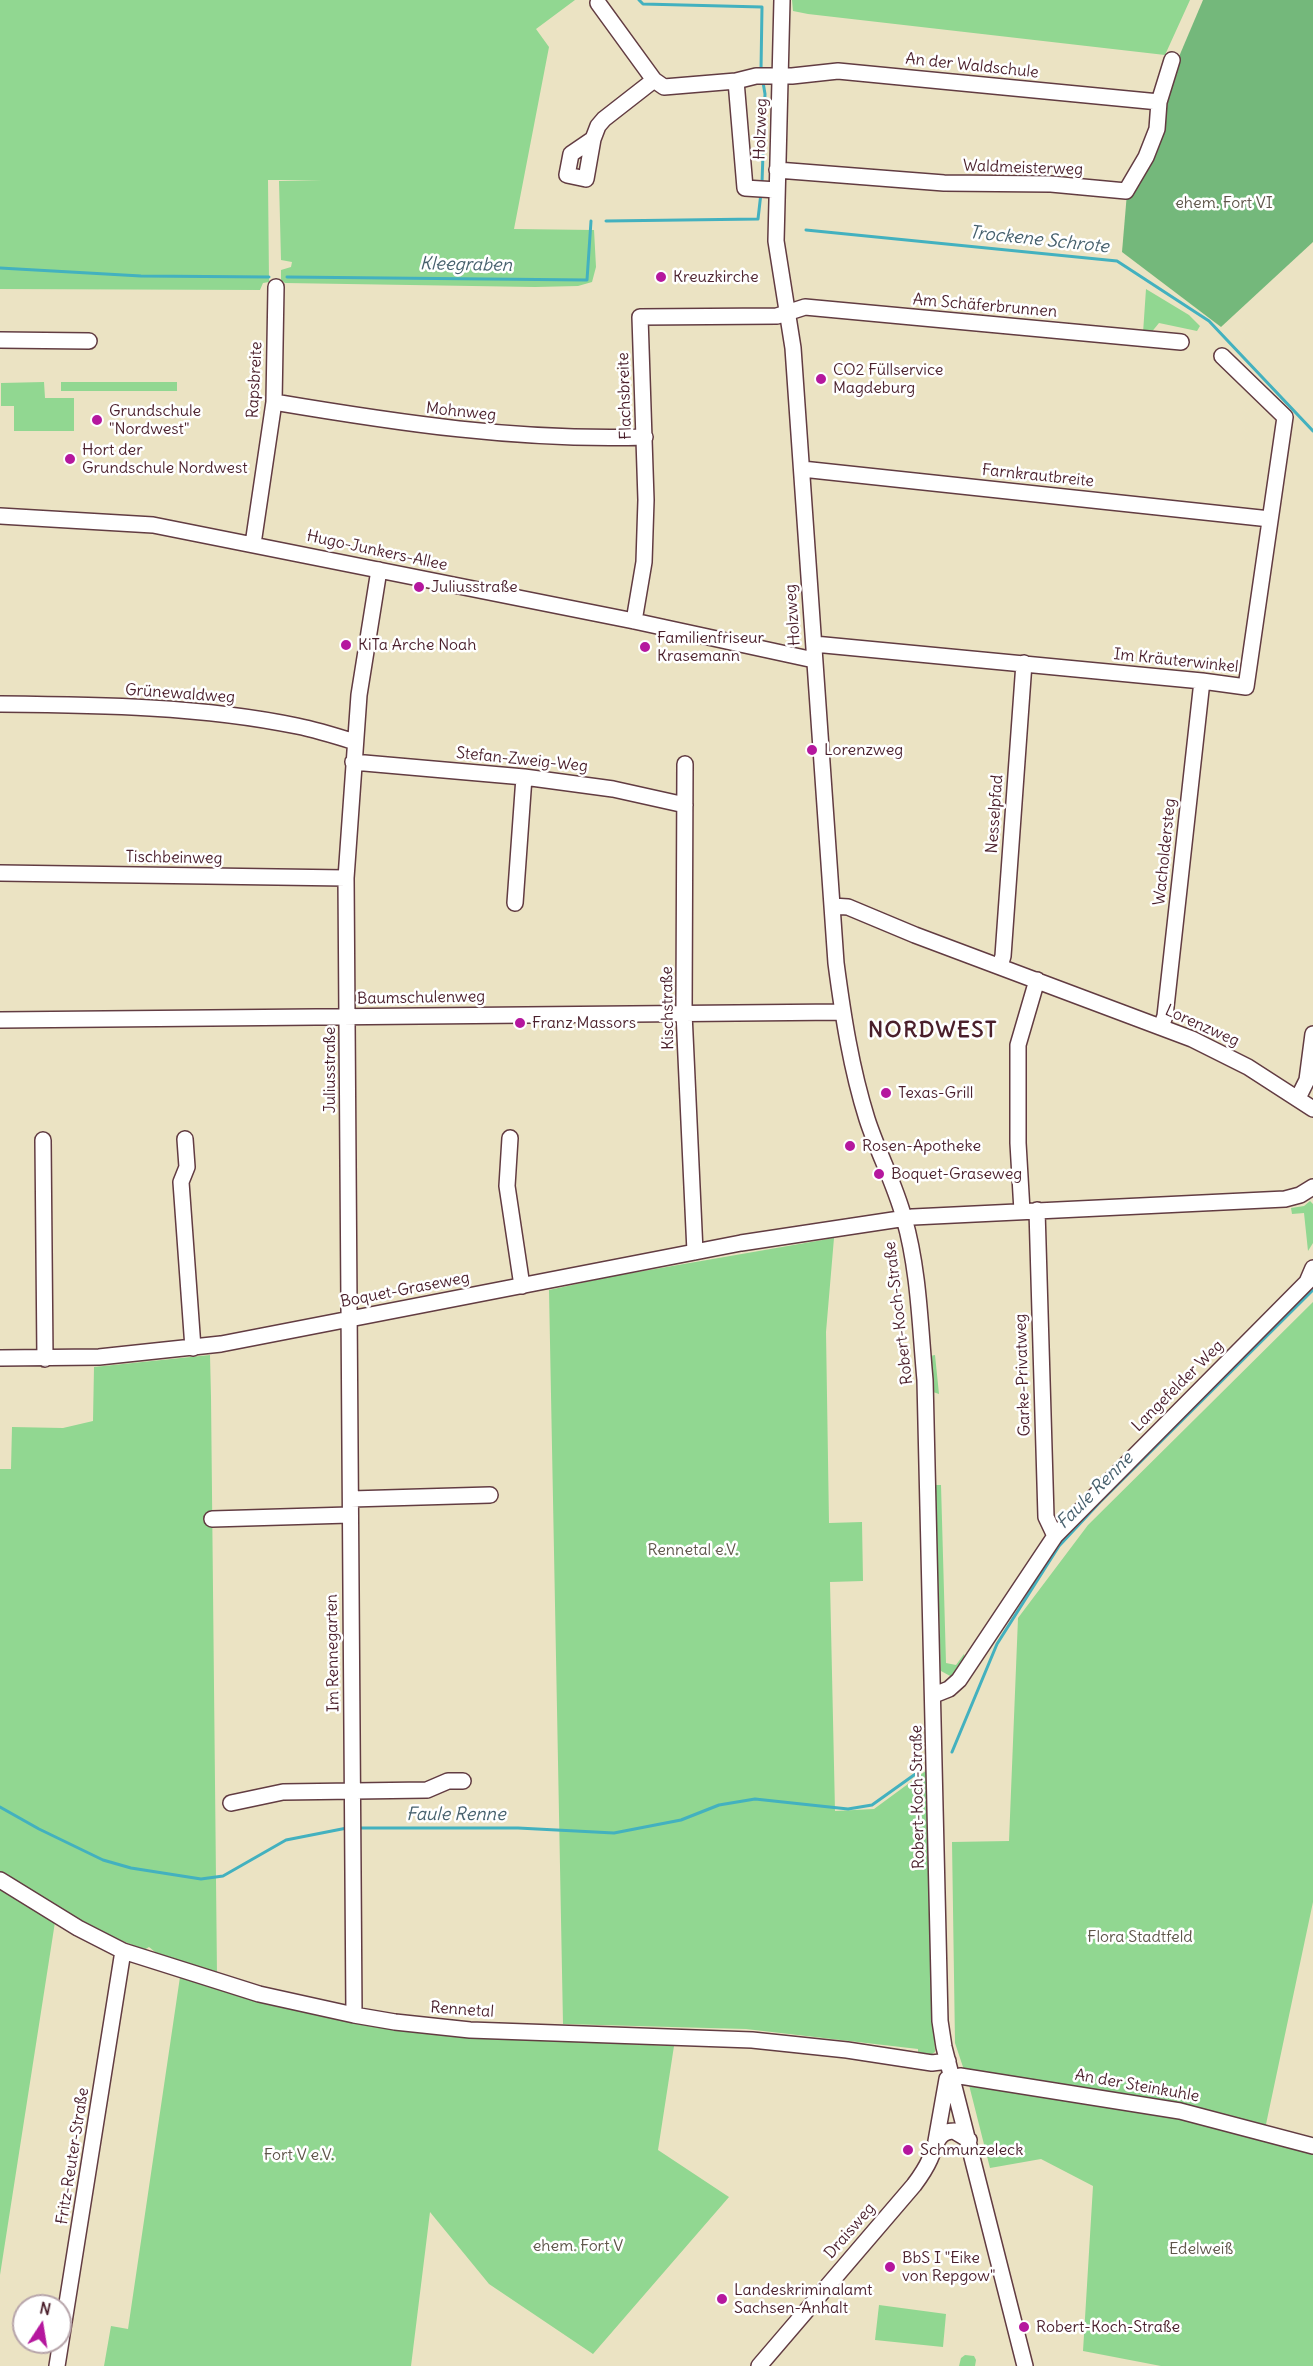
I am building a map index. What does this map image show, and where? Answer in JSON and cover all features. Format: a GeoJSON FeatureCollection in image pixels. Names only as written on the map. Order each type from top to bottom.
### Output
{"type":"FeatureCollection","features":[{"type":"Feature","properties":{"kind":"street","name":"Holzweg"},"geometry":{"type":"LineString","coordinates":[[782,0],[768,76],[777,170],[766,189],[793,348],[832,906],[842,1012],[863,1105],[904,1218]]}},
{"type":"Feature","properties":{"kind":"street"},"geometry":{"type":"LineString","coordinates":[[593,139],[598,126],[604,119],[654,80],[598,3]]}},
{"type":"Feature","properties":{"kind":"street","name":"Waldmeisterweg"},"geometry":{"type":"LineString","coordinates":[[777,170],[944,183],[1052,184],[1126,191],[1146,157],[1157,129],[1159,102],[1172,60]]}},
{"type":"Feature","properties":{"kind":"street","name":"An der Waldschule"},"geometry":{"type":"LineString","coordinates":[[654,80],[664,87],[768,76],[847,72],[1159,102]]}},
{"type":"Feature","properties":{"kind":"street"},"geometry":{"type":"LineString","coordinates":[[736,81],[745,188],[766,189]]}},
{"type":"Feature","properties":{"kind":"street","name":"Rapsbreite"},"geometry":{"type":"LineString","coordinates":[[253,544],[274,402],[276,287]]}},
{"type":"Feature","properties":{"kind":"street","name":"Am Schäferbrunnen"},"geometry":{"type":"LineString","coordinates":[[788,314],[805,307],[1181,342]]}},
{"type":"Feature","properties":{"kind":"street","name":"Flachsbreite"},"geometry":{"type":"LineString","coordinates":[[634,621],[644,562],[646,500],[640,317],[788,314]]}},
{"type":"Feature","properties":{"kind":"street"},"geometry":{"type":"LineString","coordinates":[[0,340],[89,341]]}},
{"type":"Feature","properties":{"kind":"street","name":"Im Kräuterwinkel"},"geometry":{"type":"LineString","coordinates":[[814,652],[1024,663],[1246,687],[1286,417],[1222,356]]}},
{"type":"Feature","properties":{"kind":"street","name":"Mohnweg"},"geometry":{"type":"LineString","coordinates":[[274,402],[474,432],[600,438],[645,437]]}},
{"type":"Feature","properties":{"kind":"street","name":"Farnkrautbreite"},"geometry":{"type":"LineString","coordinates":[[801,469],[1270,519]]}},
{"type":"Feature","properties":{"kind":"street","name":"Hugo-Junkers-Allee"},"geometry":{"type":"LineString","coordinates":[[0,516],[153,525],[634,621],[814,652]]}},
{"type":"Feature","properties":{"kind":"street","name":"Juliusstraße"},"geometry":{"type":"LineString","coordinates":[[350,1320],[346,878],[359,695],[379,570]]}},
{"type":"Feature","properties":{"kind":"street","name":"Nesselpfad"},"geometry":{"type":"LineString","coordinates":[[1000,966],[1003,956],[1024,663]]}},
{"type":"Feature","properties":{"kind":"street","name":"Wacholdersteg"},"geometry":{"type":"LineString","coordinates":[[1161,1027],[1165,1017],[1202,681]]}},
{"type":"Feature","properties":{"kind":"street","name":"Grünewaldweg"},"geometry":{"type":"LineString","coordinates":[[0,704],[144,708],[249,717],[300,726],[355,742]]}},
{"type":"Feature","properties":{"kind":"street","name":"Stefan-Zweig-Weg"},"geometry":{"type":"LineString","coordinates":[[353,762],[524,777],[613,789],[685,805]]}},
{"type":"Feature","properties":{"kind":"street","name":"Kischstraße"},"geometry":{"type":"LineString","coordinates":[[685,764],[684,1013],[695,1252]]}},
{"type":"Feature","properties":{"kind":"street"},"geometry":{"type":"LineString","coordinates":[[515,903],[524,777]]}},
{"type":"Feature","properties":{"kind":"street","name":"Tischbeinweg"},"geometry":{"type":"LineString","coordinates":[[0,873],[346,878]]}},
{"type":"Feature","properties":{"kind":"street","name":"Lorenzweg"},"geometry":{"type":"LineString","coordinates":[[832,906],[848,907],[915,935],[1161,1027],[1248,1067],[1313,1109]]}},
{"type":"Feature","properties":{"kind":"street","name":"Garke-Privatweg"},"geometry":{"type":"LineString","coordinates":[[1037,980],[1018,1045],[1018,1143],[1029,1211],[1046,1517],[1055,1536]]}},
{"type":"Feature","properties":{"kind":"street","name":"Baumschulenweg"},"geometry":{"type":"LineString","coordinates":[[0,1020],[842,1012]]}},
{"type":"Feature","properties":{"kind":"street"},"geometry":{"type":"LineString","coordinates":[[1298,1098],[1307,1080],[1313,1034]]}},
{"type":"Feature","properties":{"kind":"street"},"geometry":{"type":"LineString","coordinates":[[510,1138],[507,1186],[522,1286]]}},
{"type":"Feature","properties":{"kind":"street"},"geometry":{"type":"LineString","coordinates":[[185,1139],[186,1167],[181,1182],[193,1348]]}},
{"type":"Feature","properties":{"kind":"street"},"geometry":{"type":"LineString","coordinates":[[43,1140],[45,1359]]}},
{"type":"Feature","properties":{"kind":"street","name":"Boquet-Graseweg"},"geometry":{"type":"LineString","coordinates":[[0,1358],[99,1357],[193,1348],[350,1320],[695,1252],[904,1218],[1278,1199],[1295,1197],[1313,1187]]}},
{"type":"Feature","properties":{"kind":"street","name":"Robert-Koch-Straße"},"geometry":{"type":"LineString","coordinates":[[904,1218],[915,1275],[925,1380],[942,2037],[1025,2366]]}},
{"type":"Feature","properties":{"kind":"street","name":"Langefelder Weg"},"geometry":{"type":"LineString","coordinates":[[934,1695],[949,1689],[959,1680],[1055,1536],[1307,1282],[1313,1268]]}},
{"type":"Feature","properties":{"kind":"street","name":"Im Rennegarten"},"geometry":{"type":"LineString","coordinates":[[350,1320],[351,1499],[349,1515],[354,2014]]}},
{"type":"Feature","properties":{"kind":"street"},"geometry":{"type":"LineString","coordinates":[[351,1499],[490,1495]]}},
{"type":"Feature","properties":{"kind":"street"},"geometry":{"type":"LineString","coordinates":[[212,1519],[349,1515]]}},
{"type":"Feature","properties":{"kind":"street"},"geometry":{"type":"LineString","coordinates":[[231,1803],[283,1792],[427,1790],[448,1781],[463,1781]]}},
{"type":"Feature","properties":{"kind":"street","name":"Rennetal"},"geometry":{"type":"LineString","coordinates":[[0,1880],[78,1928],[123,1952],[259,1994],[395,2022],[470,2030],[752,2040],[847,2050],[932,2063],[948,2061]]}},
{"type":"Feature","properties":{"kind":"street","name":"Fritz-Reuter-Straße"},"geometry":{"type":"LineString","coordinates":[[57,2366],[123,1952]]}},
{"type":"Feature","properties":{"kind":"street","name":"Draisweg"},"geometry":{"type":"LineString","coordinates":[[759,2366],[914,2185],[926,2167],[936,2141],[947,2079],[952,2077]]}},
{"type":"Feature","properties":{"kind":"street","name":"An der Steinkuhle"},"geometry":{"type":"LineString","coordinates":[[952,2077],[1013,2083],[1180,2111],[1313,2146]]}},
{"type":"Feature","properties":{"kind":"street"},"geometry":{"type":"LineString","coordinates":[[936,2141],[942,2135],[952,2131],[958,2132],[969,2140]]}},
{"type":"Feature","properties":{"kind":"green space"},"geometry":{"type":"Polygon","coordinates":[[[0,0],[575,0],[536,29],[549,47],[514,229],[594,230],[596,267],[592,282],[578,286],[535,287],[285,283],[281,280],[281,270],[291,267],[292,262],[281,260],[279,181],[322,180],[268,180],[269,282],[263,283],[260,290],[0,289],[0,0]]]}},
{"type":"Feature","properties":{"kind":"green space"},"geometry":{"type":"Polygon","coordinates":[[[792,0],[1190,0],[1165,55],[808,14],[793,11],[792,0]]]}},
{"type":"Feature","properties":{"kind":"green space","name":"ehem. Fort VI"},"geometry":{"type":"Polygon","coordinates":[[[1203,0],[1313,0],[1313,242],[1221,327],[1122,252],[1127,193],[1203,0]]]}},
{"type":"Feature","properties":{"kind":"green space"},"geometry":{"type":"Polygon","coordinates":[[[1146,289],[1189,315],[1200,326],[1197,331],[1159,323],[1150,334],[1143,333],[1146,289]]]}},
{"type":"Feature","properties":{"kind":"green space"},"geometry":{"type":"Polygon","coordinates":[[[44,382],[45,398],[74,398],[74,431],[14,431],[14,406],[1,406],[1,383],[44,382]]]}},
{"type":"Feature","properties":{"kind":"green space"},"geometry":{"type":"Polygon","coordinates":[[[61,382],[177,382],[177,391],[61,391],[61,382]]]}},
{"type":"Feature","properties":{"kind":"green space"},"geometry":{"type":"Polygon","coordinates":[[[1310,1201],[1313,1204],[1313,1243],[1308,1251],[1304,1213],[1292,1214],[1291,1208],[1304,1206],[1310,1201]]]}},
{"type":"Feature","properties":{"kind":"green space","name":"Rennetal e.V."},"geometry":{"type":"Polygon","coordinates":[[[834,1238],[826,1332],[829,1523],[862,1522],[863,1581],[830,1582],[835,1811],[874,1809],[927,1770],[935,2052],[929,2056],[918,2054],[918,2049],[746,2029],[563,2024],[549,1290],[609,1277],[834,1238]]]}},
{"type":"Feature","properties":{"kind":"green space","name":"Flora Stadtfeld"},"geometry":{"type":"Polygon","coordinates":[[[1313,1302],[1313,1902],[1265,2129],[965,2073],[955,2043],[952,1842],[1009,1841],[1018,1618],[1088,1525],[1313,1302]]]}},
{"type":"Feature","properties":{"kind":"green space"},"geometry":{"type":"Polygon","coordinates":[[[210,1355],[217,1976],[160,1956],[149,1947],[144,1950],[99,1931],[46,1902],[0,1871],[0,1469],[11,1469],[12,1427],[63,1428],[93,1421],[94,1367],[210,1355]]]}},
{"type":"Feature","properties":{"kind":"green space"},"geometry":{"type":"Polygon","coordinates":[[[935,1355],[939,1394],[933,1392],[930,1356],[935,1355]]]}},
{"type":"Feature","properties":{"kind":"green space"},"geometry":{"type":"Polygon","coordinates":[[[935,1485],[941,1485],[946,1663],[956,1665],[964,1654],[966,1662],[952,1677],[941,1671],[935,1485]]]}},
{"type":"Feature","properties":{"kind":"green space"},"geometry":{"type":"Polygon","coordinates":[[[0,1888],[55,1922],[0,2275],[0,1888]]]}},
{"type":"Feature","properties":{"kind":"green space","name":"Fort V e.V."},"geometry":{"type":"Polygon","coordinates":[[[180,1977],[384,2026],[479,2038],[674,2046],[658,2150],[729,2197],[593,2354],[489,2284],[430,2212],[411,2366],[104,2366],[111,2326],[128,2329],[180,1977]]]}},
{"type":"Feature","properties":{"kind":"green space","name":"Edelweiß"},"geometry":{"type":"Polygon","coordinates":[[[968,2081],[1170,2113],[1313,2151],[1313,2366],[1161,2366],[1083,2351],[1093,2186],[1041,2159],[990,2168],[968,2081]]]}},
{"type":"Feature","properties":{"kind":"green space"},"geometry":{"type":"Polygon","coordinates":[[[879,2305],[946,2314],[943,2347],[875,2340],[879,2305]]]}},
{"type":"Feature","properties":{"kind":"green space"},"geometry":{"type":"Polygon","coordinates":[[[965,2355],[974,2356],[975,2366],[959,2366],[961,2358],[965,2355]]]}},
{"type":"Feature","properties":{"kind":"waterway","name":"Trockene Schrote"},"geometry":{"type":"LineString","coordinates":[[639,0],[643,4],[762,7],[761,70]]}},
{"type":"Feature","properties":{"kind":"waterway","name":"Trockene Schrote"},"geometry":{"type":"LineString","coordinates":[[762,183],[765,94],[763,82]]}},
{"type":"Feature","properties":{"kind":"waterway","name":"Kleegraben"},"geometry":{"type":"LineString","coordinates":[[606,221],[758,219],[761,193]]}},
{"type":"Feature","properties":{"kind":"waterway","name":"Kleegraben"},"geometry":{"type":"LineString","coordinates":[[287,277],[587,280],[591,221]]}},
{"type":"Feature","properties":{"kind":"waterway","name":"Trockene Schrote"},"geometry":{"type":"LineString","coordinates":[[806,230],[1117,261],[1209,321],[1313,431]]}},
{"type":"Feature","properties":{"kind":"waterway","name":"Kleegraben"},"geometry":{"type":"LineString","coordinates":[[0,268],[141,276],[269,277]]}},
{"type":"Feature","properties":{"kind":"waterway","name":"Faule Renne"},"geometry":{"type":"LineString","coordinates":[[952,1752],[997,1644],[1059,1546],[1100,1502],[1313,1290]]}},
{"type":"Feature","properties":{"kind":"waterway","name":"Faule Renne"},"geometry":{"type":"LineString","coordinates":[[357,1828],[518,1828],[614,1833],[681,1820],[719,1805],[755,1799],[848,1809],[872,1805],[921,1770]]}},
{"type":"Feature","properties":{"kind":"waterway","name":"Faule Renne"},"geometry":{"type":"LineString","coordinates":[[0,1807],[103,1860],[131,1868],[201,1879],[223,1876],[286,1840],[347,1828]]}},
{"type":"Feature","properties":{"kind":"place","name":"Kreuzkirche"},"geometry":{"type":"Point","coordinates":[661,277]}},
{"type":"Feature","properties":{"kind":"place","name":"CO2 Füllservice Magdeburg"},"geometry":{"type":"Point","coordinates":[821,379]}},
{"type":"Feature","properties":{"kind":"place","name":"Grundschule \"Nordwest\""},"geometry":{"type":"Point","coordinates":[97,420]}},
{"type":"Feature","properties":{"kind":"place","name":"Hort der Grundschule Nordwest"},"geometry":{"type":"Point","coordinates":[70,459]}},
{"type":"Feature","properties":{"kind":"place","name":"Juliusstraße"},"geometry":{"type":"Point","coordinates":[419,587]}},
{"type":"Feature","properties":{"kind":"place","name":"KiTa Arche Noah"},"geometry":{"type":"Point","coordinates":[346,645]}},
{"type":"Feature","properties":{"kind":"place","name":"Familienfriseur Krasemann"},"geometry":{"type":"Point","coordinates":[645,647]}},
{"type":"Feature","properties":{"kind":"place","name":"Lorenzweg"},"geometry":{"type":"Point","coordinates":[812,750]}},
{"type":"Feature","properties":{"kind":"place","name":"Franz Massors"},"geometry":{"type":"Point","coordinates":[520,1023]}},
{"type":"Feature","properties":{"kind":"place","name":"Texas-Grill"},"geometry":{"type":"Point","coordinates":[886,1093]}},
{"type":"Feature","properties":{"kind":"place","name":"Rosen-Apotheke"},"geometry":{"type":"Point","coordinates":[850,1146]}},
{"type":"Feature","properties":{"kind":"place","name":"Boquet-Graseweg"},"geometry":{"type":"Point","coordinates":[879,1174]}},
{"type":"Feature","properties":{"kind":"place","name":"Schmunzeleck"},"geometry":{"type":"Point","coordinates":[908,2150]}},
{"type":"Feature","properties":{"kind":"place","name":"BbS I \"Eike von Repgow\""},"geometry":{"type":"Point","coordinates":[890,2267]}},
{"type":"Feature","properties":{"kind":"place","name":"Landeskriminalamt Sachsen-Anhalt"},"geometry":{"type":"Point","coordinates":[722,2299]}},
{"type":"Feature","properties":{"kind":"place","name":"Robert-Koch-Straße"},"geometry":{"type":"Point","coordinates":[1024,2327]}},
{"type":"Feature","properties":{"kind":"district","name":"NORDWEST"},"geometry":{"type":"Point","coordinates":[933,1031]}},
{"type":"Feature","properties":{"kind":"park label","name":"ehem. Fort V"},"geometry":{"type":"Point","coordinates":[578,2246]}}]}
